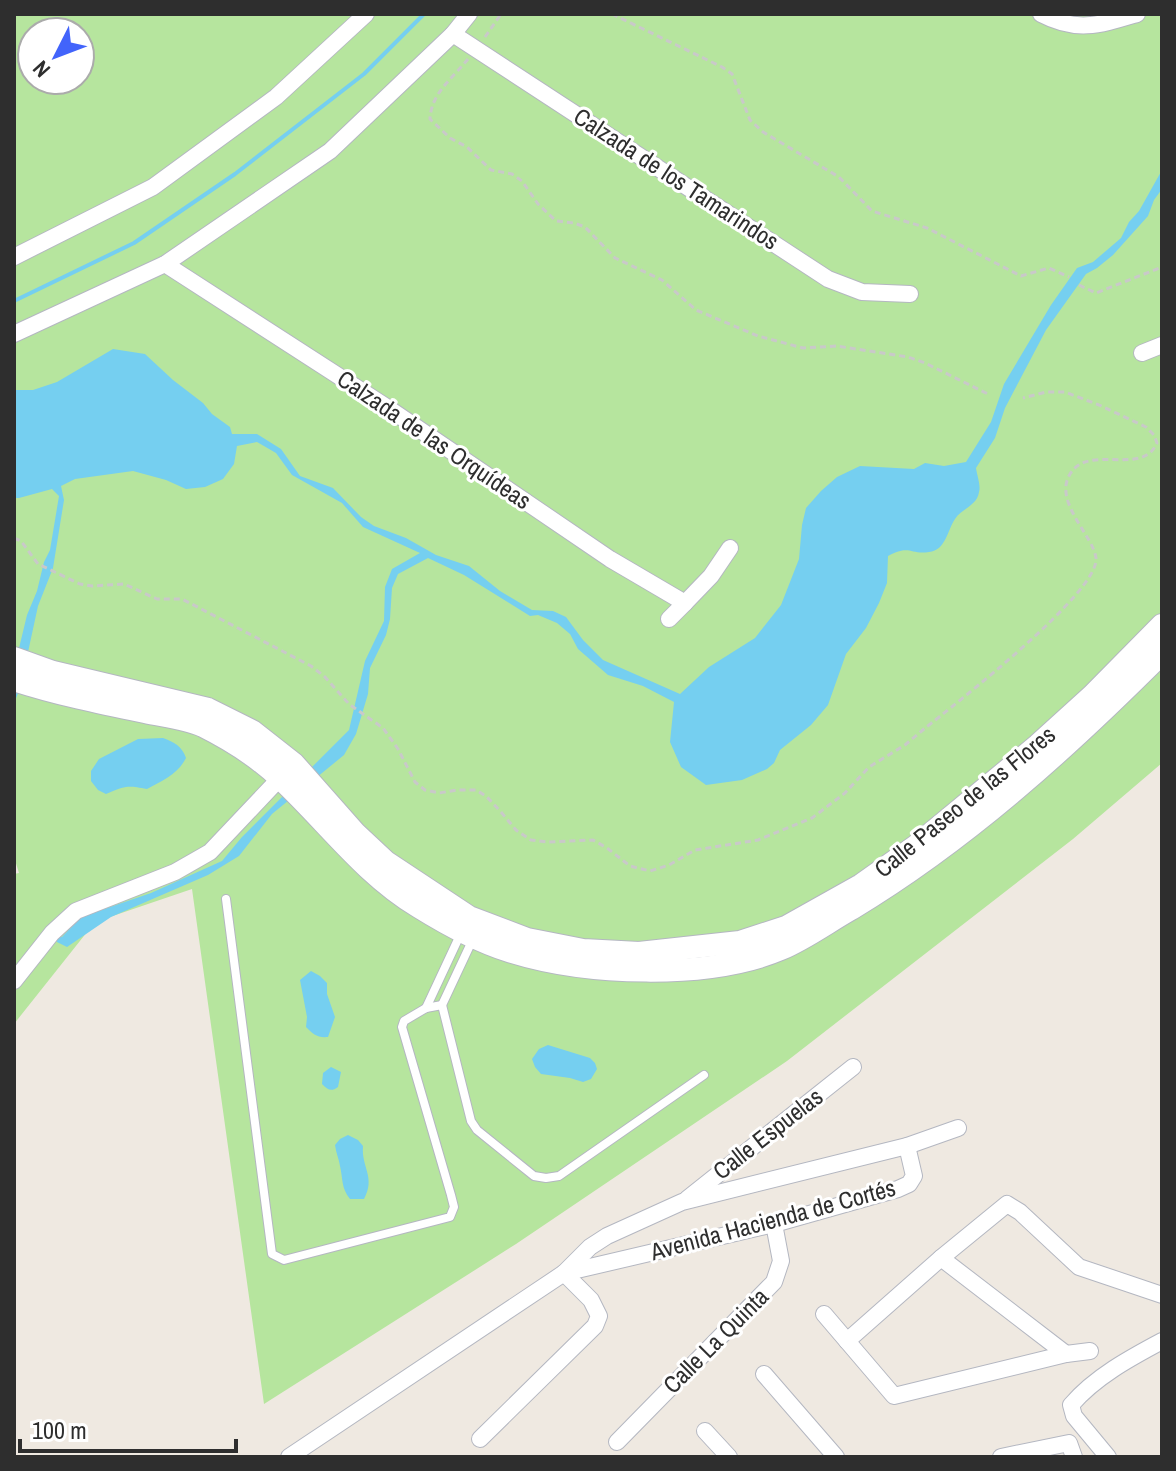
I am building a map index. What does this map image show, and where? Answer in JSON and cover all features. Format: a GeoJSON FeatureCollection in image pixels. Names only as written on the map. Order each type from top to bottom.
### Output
{"type":"FeatureCollection","features":[{"type":"Feature","properties":{"kind":"street"},"geometry":{"type":"LineString","coordinates":[[14,257],[153,187],[276,97],[366,14]]}},
{"type":"Feature","properties":{"kind":"street"},"geometry":{"type":"LineString","coordinates":[[14,334],[165,264],[330,151],[453,34],[469,14]]}},
{"type":"Feature","properties":{"kind":"street"},"geometry":{"type":"LineString","coordinates":[[1041,14],[1072,26],[1095,26],[1137,14]]}},
{"type":"Feature","properties":{"kind":"street","name":"Calzada de los Tamarindos"},"geometry":{"type":"LineString","coordinates":[[453,34],[828,279],[862,292],[910,294]]}},
{"type":"Feature","properties":{"kind":"street","name":"Calzada de las Orquídeas"},"geometry":{"type":"LineString","coordinates":[[165,264],[388,408],[610,559],[685,603]]}},
{"type":"Feature","properties":{"kind":"street"},"geometry":{"type":"LineString","coordinates":[[1142,353],[1162,345]]}},
{"type":"Feature","properties":{"kind":"street"},"geometry":{"type":"LineString","coordinates":[[669,619],[711,576],[730,548]]}},
{"type":"Feature","properties":{"kind":"street","name":"Calle Paseo de las Flores"},"geometry":{"type":"LineString","coordinates":[[984,803],[1162,625]]}},
{"type":"Feature","properties":{"kind":"street","name":"Calle Paseo de las Flores"},"geometry":{"type":"LineString","coordinates":[[14,680],[49,681],[200,724],[245,750],[278,764],[316,803],[386,862],[472,927],[583,950],[639,953],[740,942],[786,927],[861,885],[1067,745],[1162,653]]}},
{"type":"Feature","properties":{"kind":"street","name":"Calle Paseo de las Flores"},"geometry":{"type":"LineString","coordinates":[[14,658],[49,681]]}},
{"type":"Feature","properties":{"kind":"street"},"geometry":{"type":"LineString","coordinates":[[14,981],[52,933],[76,911],[175,872],[210,852],[278,764]]}},
{"type":"Feature","properties":{"kind":"street","name":"Calle Espuelas"},"geometry":{"type":"LineString","coordinates":[[682,1202],[853,1067]]}},
{"type":"Feature","properties":{"kind":"street"},"geometry":{"type":"LineString","coordinates":[[907,1146],[958,1128]]}},
{"type":"Feature","properties":{"kind":"street","name":"Avenida Hacienda de Cortés"},"geometry":{"type":"LineString","coordinates":[[289,1457],[564,1273],[590,1247],[607,1236],[682,1202],[907,1146],[914,1176],[909,1184],[898,1189],[774,1224],[564,1273]]}},
{"type":"Feature","properties":{"kind":"street"},"geometry":{"type":"LineString","coordinates":[[847,1341],[1007,1204],[1020,1212],[1079,1267],[1162,1295]]}},
{"type":"Feature","properties":{"kind":"street","name":"Calle La Quinta"},"geometry":{"type":"LineString","coordinates":[[617,1442],[774,1282],[781,1261],[774,1224]]}},
{"type":"Feature","properties":{"kind":"street"},"geometry":{"type":"LineString","coordinates":[[941,1258],[1066,1354]]}},
{"type":"Feature","properties":{"kind":"street"},"geometry":{"type":"LineString","coordinates":[[480,1439],[595,1326],[599,1316],[591,1300],[564,1273]]}},
{"type":"Feature","properties":{"kind":"street"},"geometry":{"type":"LineString","coordinates":[[824,1314],[894,1396],[1066,1354],[1090,1351]]}},
{"type":"Feature","properties":{"kind":"street"},"geometry":{"type":"LineString","coordinates":[[1108,1457],[1074,1416],[1071,1405],[1079,1395],[1129,1358],[1162,1341]]}},
{"type":"Feature","properties":{"kind":"street"},"geometry":{"type":"LineString","coordinates":[[764,1374],[836,1457]]}},
{"type":"Feature","properties":{"kind":"street"},"geometry":{"type":"LineString","coordinates":[[705,1431],[729,1457]]}},
{"type":"Feature","properties":{"kind":"street"},"geometry":{"type":"LineString","coordinates":[[1001,1457],[1069,1443],[1074,1457]]}},
{"type":"Feature","properties":{"kind":"lane"},"geometry":{"type":"LineString","coordinates":[[226,899],[272,1254],[284,1260],[450,1217],[454,1207],[451,1195],[402,1027],[404,1021],[426,1008],[442,1005]]}},
{"type":"Feature","properties":{"kind":"lane"},"geometry":{"type":"LineString","coordinates":[[472,927],[442,1005],[471,1121],[477,1130],[534,1176],[559,1176],[704,1075]]}},
{"type":"Feature","properties":{"kind":"lane"},"geometry":{"type":"LineString","coordinates":[[426,1008],[472,927]]}},
{"type":"Feature","properties":{"kind":"path"},"geometry":{"type":"LineString","coordinates":[[501,14],[459,70],[437,93],[430,108],[430,119],[491,170],[512,174],[522,181],[538,204],[556,221],[585,227],[615,258],[662,280],[696,310],[758,336],[803,348],[837,346],[908,357],[988,394]]}},
{"type":"Feature","properties":{"kind":"path"},"geometry":{"type":"LineString","coordinates":[[612,14],[732,74],[750,120],[763,132],[839,177],[872,211],[927,228],[1021,276],[1049,268],[1069,277]]}},
{"type":"Feature","properties":{"kind":"path"},"geometry":{"type":"LineString","coordinates":[[1079,285],[1096,293],[1162,267]]}},
{"type":"Feature","properties":{"kind":"path"},"geometry":{"type":"LineString","coordinates":[[14,538],[21,541],[38,564],[80,584],[124,584],[157,599],[182,599],[311,666],[349,704],[383,728],[415,782],[425,790],[439,793],[476,790],[486,796],[516,830],[531,840],[593,840],[630,866],[650,871],[669,865],[695,850],[758,840],[812,818],[845,793],[869,767],[905,745],[1039,633],[1093,572],[1097,562],[1095,553],[1068,499],[1066,487],[1071,473],[1092,460],[1137,459],[1148,455],[1157,443],[1154,435],[1146,427],[1065,392],[1046,392],[1023,398]]}},
{"type":"Feature","properties":{"kind":"green space"},"geometry":{"type":"Polygon","coordinates":[[[14,14],[1162,14],[1162,763],[1073,839],[787,1061],[516,1244],[264,1404],[192,889],[95,922],[14,1024],[14,874],[19,873],[14,857],[14,14]]]}},
{"type":"Feature","properties":{"kind":"water"},"geometry":{"type":"Polygon","coordinates":[[[1162,170],[1162,189],[1148,216],[1113,255],[1086,274],[1046,330],[1005,408],[995,438],[976,468],[978,497],[955,519],[939,548],[923,553],[906,550],[888,556],[887,583],[879,603],[866,628],[846,654],[828,705],[811,725],[780,750],[767,769],[742,780],[706,785],[681,767],[670,742],[674,702],[643,686],[608,675],[578,649],[570,634],[557,623],[538,615],[530,616],[464,575],[428,558],[398,574],[392,588],[386,635],[370,668],[368,694],[356,734],[344,755],[272,814],[239,856],[208,875],[111,917],[67,947],[51,935],[62,937],[81,917],[151,893],[222,861],[349,730],[365,661],[384,621],[385,587],[392,569],[420,553],[363,527],[342,503],[292,475],[276,453],[257,442],[237,446],[234,464],[223,479],[205,487],[186,489],[133,471],[75,479],[61,486],[64,500],[53,568],[38,606],[20,689],[14,703],[14,669],[27,615],[50,550],[59,496],[52,489],[14,498],[14,390],[33,390],[57,382],[113,349],[145,354],[230,427],[232,434],[257,434],[281,449],[300,476],[333,488],[374,526],[406,538],[436,555],[469,566],[500,591],[532,610],[553,611],[566,617],[603,660],[680,694],[709,667],[755,638],[781,605],[799,559],[806,508],[837,477],[860,466],[914,469],[925,463],[944,466],[966,462],[991,422],[1004,384],[1051,305],[1077,268],[1093,262],[1121,238],[1162,170]]]}},
{"type":"Feature","properties":{"kind":"water"},"geometry":{"type":"Polygon","coordinates":[[[163,738],[177,745],[186,758],[164,780],[147,789],[126,787],[106,794],[91,781],[91,771],[99,759],[138,739],[163,738]]]}},
{"type":"Feature","properties":{"kind":"water"},"geometry":{"type":"Polygon","coordinates":[[[311,971],[327,983],[327,994],[335,1017],[328,1037],[316,1035],[306,1027],[300,980],[311,971]]]}},
{"type":"Feature","properties":{"kind":"water"},"geometry":{"type":"Polygon","coordinates":[[[548,1045],[590,1058],[597,1069],[591,1079],[583,1082],[541,1074],[532,1059],[539,1049],[548,1045]]]}},
{"type":"Feature","properties":{"kind":"water"},"geometry":{"type":"Polygon","coordinates":[[[331,1067],[341,1072],[338,1087],[331,1090],[322,1084],[323,1073],[331,1067]]]}},
{"type":"Feature","properties":{"kind":"water"},"geometry":{"type":"Polygon","coordinates":[[[348,1135],[363,1146],[369,1184],[364,1199],[350,1199],[344,1187],[335,1145],[348,1135]]]}},
{"type":"Feature","properties":{"kind":"waterway"},"geometry":{"type":"LineString","coordinates":[[14,301],[134,243],[235,174],[364,74],[424,14]]}}]}
